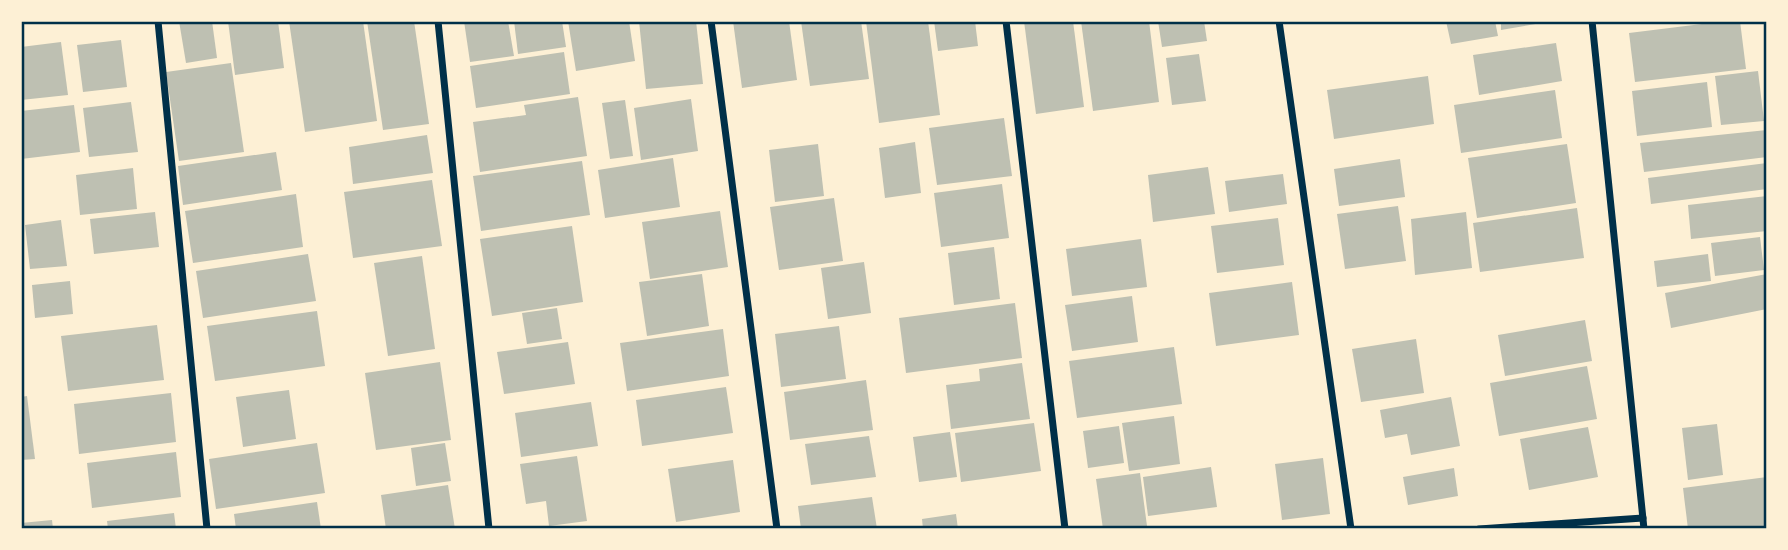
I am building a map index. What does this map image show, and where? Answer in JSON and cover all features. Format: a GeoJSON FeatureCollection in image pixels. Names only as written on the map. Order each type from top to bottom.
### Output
{"type":"FeatureCollection","features":[{"type":"Feature","properties":{"kind":"street"},"geometry":{"type":"LineString","coordinates":[[158,21],[207,529]]}},
{"type":"Feature","properties":{"kind":"street"},"geometry":{"type":"LineString","coordinates":[[438,21],[488,529]]}},
{"type":"Feature","properties":{"kind":"street"},"geometry":{"type":"LineString","coordinates":[[711,21],[777,529]]}},
{"type":"Feature","properties":{"kind":"street"},"geometry":{"type":"LineString","coordinates":[[1006,21],[1065,529]]}},
{"type":"Feature","properties":{"kind":"street"},"geometry":{"type":"LineString","coordinates":[[1279,21],[1351,529]]}},
{"type":"Feature","properties":{"kind":"street"},"geometry":{"type":"LineString","coordinates":[[1592,21],[1644,529]]}},
{"type":"Feature","properties":{"kind":"street"},"geometry":{"type":"LineString","coordinates":[[1479,529],[1643,518]]}},
{"type":"Feature","properties":{"kind":"building"},"geometry":{"type":"Polygon","coordinates":[[[179,21],[212,21],[217,58],[186,63],[179,21]]]}},
{"type":"Feature","properties":{"kind":"building"},"geometry":{"type":"Polygon","coordinates":[[[228,21],[278,21],[284,68],[235,75],[228,21]]]}},
{"type":"Feature","properties":{"kind":"building"},"geometry":{"type":"Polygon","coordinates":[[[289,21],[363,21],[377,121],[305,132],[289,21]]]}},
{"type":"Feature","properties":{"kind":"building"},"geometry":{"type":"Polygon","coordinates":[[[367,21],[414,21],[429,124],[383,130],[367,21]]]}},
{"type":"Feature","properties":{"kind":"building"},"geometry":{"type":"Polygon","coordinates":[[[464,21],[508,21],[514,56],[470,62],[464,21]]]}},
{"type":"Feature","properties":{"kind":"building"},"geometry":{"type":"Polygon","coordinates":[[[514,21],[562,21],[566,47],[518,54],[514,21]]]}},
{"type":"Feature","properties":{"kind":"building"},"geometry":{"type":"Polygon","coordinates":[[[568,21],[629,21],[635,61],[576,71],[568,21]]]}},
{"type":"Feature","properties":{"kind":"building"},"geometry":{"type":"Polygon","coordinates":[[[639,21],[696,21],[703,84],[646,89],[639,21]]]}},
{"type":"Feature","properties":{"kind":"building"},"geometry":{"type":"Polygon","coordinates":[[[733,21],[789,21],[797,80],[742,88],[733,21]]]}},
{"type":"Feature","properties":{"kind":"building"},"geometry":{"type":"Polygon","coordinates":[[[801,21],[861,21],[869,79],[810,86],[801,21]]]}},
{"type":"Feature","properties":{"kind":"building"},"geometry":{"type":"Polygon","coordinates":[[[866,21],[928,21],[940,115],[879,123],[866,21]]]}},
{"type":"Feature","properties":{"kind":"building"},"geometry":{"type":"Polygon","coordinates":[[[934,21],[975,21],[978,46],[938,51],[934,21]]]}},
{"type":"Feature","properties":{"kind":"building"},"geometry":{"type":"Polygon","coordinates":[[[1024,21],[1073,21],[1084,107],[1036,114],[1024,21]]]}},
{"type":"Feature","properties":{"kind":"building"},"geometry":{"type":"Polygon","coordinates":[[[1081,21],[1149,21],[1159,102],[1093,111],[1081,21]]]}},
{"type":"Feature","properties":{"kind":"building"},"geometry":{"type":"Polygon","coordinates":[[[1158,21],[1204,21],[1207,41],[1162,47],[1158,21]]]}},
{"type":"Feature","properties":{"kind":"building"},"geometry":{"type":"Polygon","coordinates":[[[1446,21],[1495,21],[1498,36],[1451,44],[1446,21]]]}},
{"type":"Feature","properties":{"kind":"building"},"geometry":{"type":"Polygon","coordinates":[[[1501,21],[1547,21],[1547,22],[1501,30],[1501,21]]]}},
{"type":"Feature","properties":{"kind":"building"},"geometry":{"type":"Polygon","coordinates":[[[1740,21],[1746,69],[1635,82],[1629,33],[1740,21]]]}},
{"type":"Feature","properties":{"kind":"building"},"geometry":{"type":"Polygon","coordinates":[[[121,40],[127,87],[83,92],[77,45],[121,40]]]}},
{"type":"Feature","properties":{"kind":"building"},"geometry":{"type":"Polygon","coordinates":[[[61,42],[68,95],[21,100],[21,47],[61,42]]]}},
{"type":"Feature","properties":{"kind":"building"},"geometry":{"type":"Polygon","coordinates":[[[1556,43],[1562,81],[1479,95],[1473,55],[1556,43]]]}},
{"type":"Feature","properties":{"kind":"building"},"geometry":{"type":"Polygon","coordinates":[[[564,52],[570,94],[476,108],[470,66],[564,52]]]}},
{"type":"Feature","properties":{"kind":"building"},"geometry":{"type":"Polygon","coordinates":[[[1199,54],[1206,101],[1172,105],[1166,58],[1199,54]]]}},
{"type":"Feature","properties":{"kind":"building"},"geometry":{"type":"Polygon","coordinates":[[[231,63],[244,152],[179,161],[166,72],[231,63]]]}},
{"type":"Feature","properties":{"kind":"building"},"geometry":{"type":"Polygon","coordinates":[[[1758,71],[1764,121],[1721,125],[1715,76],[1758,71]]]}},
{"type":"Feature","properties":{"kind":"building"},"geometry":{"type":"Polygon","coordinates":[[[1428,76],[1434,124],[1334,139],[1327,90],[1428,76]]]}},
{"type":"Feature","properties":{"kind":"building"},"geometry":{"type":"Polygon","coordinates":[[[1707,82],[1712,127],[1637,136],[1632,91],[1707,82]]]}},
{"type":"Feature","properties":{"kind":"building"},"geometry":{"type":"Polygon","coordinates":[[[1555,90],[1562,138],[1461,153],[1454,105],[1555,90]]]}},
{"type":"Feature","properties":{"kind":"building"},"geometry":{"type":"Polygon","coordinates":[[[578,97],[587,156],[480,172],[473,122],[526,115],[524,105],[578,97]]]}},
{"type":"Feature","properties":{"kind":"building"},"geometry":{"type":"Polygon","coordinates":[[[691,99],[698,151],[641,160],[634,108],[691,99]]]}},
{"type":"Feature","properties":{"kind":"building"},"geometry":{"type":"Polygon","coordinates":[[[625,100],[633,156],[610,159],[602,103],[625,100]]]}},
{"type":"Feature","properties":{"kind":"building"},"geometry":{"type":"Polygon","coordinates":[[[131,102],[138,152],[89,157],[83,108],[131,102]]]}},
{"type":"Feature","properties":{"kind":"building"},"geometry":{"type":"Polygon","coordinates":[[[74,105],[80,152],[21,159],[21,111],[74,105]]]}},
{"type":"Feature","properties":{"kind":"building"},"geometry":{"type":"Polygon","coordinates":[[[1004,118],[1012,176],[937,185],[929,128],[1004,118]]]}},
{"type":"Feature","properties":{"kind":"building"},"geometry":{"type":"Polygon","coordinates":[[[1767,130],[1767,157],[1644,172],[1640,143],[1767,130]]]}},
{"type":"Feature","properties":{"kind":"building"},"geometry":{"type":"Polygon","coordinates":[[[427,135],[433,173],[353,184],[349,147],[427,135]]]}},
{"type":"Feature","properties":{"kind":"building"},"geometry":{"type":"Polygon","coordinates":[[[915,142],[921,193],[885,198],[879,148],[915,142]]]}},
{"type":"Feature","properties":{"kind":"building"},"geometry":{"type":"Polygon","coordinates":[[[818,144],[824,196],[775,202],[769,150],[818,144]]]}},
{"type":"Feature","properties":{"kind":"building"},"geometry":{"type":"Polygon","coordinates":[[[1567,144],[1576,203],[1477,218],[1468,158],[1567,144]]]}},
{"type":"Feature","properties":{"kind":"building"},"geometry":{"type":"Polygon","coordinates":[[[276,152],[282,190],[183,205],[178,166],[276,152]]]}},
{"type":"Feature","properties":{"kind":"building"},"geometry":{"type":"Polygon","coordinates":[[[673,158],[680,207],[605,218],[598,170],[673,158]]]}},
{"type":"Feature","properties":{"kind":"building"},"geometry":{"type":"Polygon","coordinates":[[[1400,159],[1405,197],[1339,206],[1334,169],[1400,159]]]}},
{"type":"Feature","properties":{"kind":"building"},"geometry":{"type":"Polygon","coordinates":[[[582,161],[590,215],[481,231],[473,176],[582,161]]]}},
{"type":"Feature","properties":{"kind":"building"},"geometry":{"type":"Polygon","coordinates":[[[1767,163],[1767,189],[1651,204],[1648,178],[1767,163]]]}},
{"type":"Feature","properties":{"kind":"building"},"geometry":{"type":"Polygon","coordinates":[[[1208,167],[1215,214],[1153,222],[1148,175],[1208,167]]]}},
{"type":"Feature","properties":{"kind":"building"},"geometry":{"type":"Polygon","coordinates":[[[133,168],[137,209],[80,215],[76,175],[133,168]]]}},
{"type":"Feature","properties":{"kind":"building"},"geometry":{"type":"Polygon","coordinates":[[[1283,174],[1287,204],[1229,212],[1225,181],[1283,174]]]}},
{"type":"Feature","properties":{"kind":"building"},"geometry":{"type":"Polygon","coordinates":[[[432,180],[442,246],[353,258],[344,192],[432,180]]]}},
{"type":"Feature","properties":{"kind":"building"},"geometry":{"type":"Polygon","coordinates":[[[1002,184],[1009,238],[941,247],[934,193],[1002,184]]]}},
{"type":"Feature","properties":{"kind":"building"},"geometry":{"type":"Polygon","coordinates":[[[296,194],[303,247],[193,263],[185,211],[296,194]]]}},
{"type":"Feature","properties":{"kind":"building"},"geometry":{"type":"Polygon","coordinates":[[[1767,196],[1767,231],[1691,239],[1688,205],[1767,196]]]}},
{"type":"Feature","properties":{"kind":"building"},"geometry":{"type":"Polygon","coordinates":[[[834,198],[843,261],[779,270],[770,207],[834,198]]]}},
{"type":"Feature","properties":{"kind":"building"},"geometry":{"type":"Polygon","coordinates":[[[1398,206],[1406,261],[1345,269],[1337,214],[1398,206]]]}},
{"type":"Feature","properties":{"kind":"building"},"geometry":{"type":"Polygon","coordinates":[[[1577,208],[1584,258],[1480,272],[1473,223],[1577,208]]]}},
{"type":"Feature","properties":{"kind":"building"},"geometry":{"type":"Polygon","coordinates":[[[720,211],[728,267],[650,279],[642,222],[720,211]]]}},
{"type":"Feature","properties":{"kind":"building"},"geometry":{"type":"Polygon","coordinates":[[[155,212],[159,247],[94,254],[90,219],[155,212]]]}},
{"type":"Feature","properties":{"kind":"building"},"geometry":{"type":"Polygon","coordinates":[[[1466,212],[1472,268],[1415,275],[1411,219],[1466,212]]]}},
{"type":"Feature","properties":{"kind":"building"},"geometry":{"type":"Polygon","coordinates":[[[1278,218],[1284,265],[1217,273],[1211,226],[1278,218]]]}},
{"type":"Feature","properties":{"kind":"building"},"geometry":{"type":"Polygon","coordinates":[[[61,220],[67,266],[30,269],[25,225],[61,220]]]}},
{"type":"Feature","properties":{"kind":"building"},"geometry":{"type":"Polygon","coordinates":[[[572,226],[583,302],[492,316],[480,239],[572,226]]]}},
{"type":"Feature","properties":{"kind":"building"},"geometry":{"type":"Polygon","coordinates":[[[1760,237],[1764,270],[1715,276],[1711,243],[1760,237]]]}},
{"type":"Feature","properties":{"kind":"building"},"geometry":{"type":"Polygon","coordinates":[[[1141,239],[1147,287],[1072,296],[1066,249],[1141,239]]]}},
{"type":"Feature","properties":{"kind":"building"},"geometry":{"type":"Polygon","coordinates":[[[994,247],[1000,299],[954,305],[948,253],[994,247]]]}},
{"type":"Feature","properties":{"kind":"building"},"geometry":{"type":"Polygon","coordinates":[[[308,254],[316,301],[203,318],[196,271],[308,254]]]}},
{"type":"Feature","properties":{"kind":"building"},"geometry":{"type":"Polygon","coordinates":[[[1708,254],[1711,281],[1657,287],[1654,261],[1708,254]]]}},
{"type":"Feature","properties":{"kind":"building"},"geometry":{"type":"Polygon","coordinates":[[[422,256],[435,349],[388,356],[374,263],[422,256]]]}},
{"type":"Feature","properties":{"kind":"building"},"geometry":{"type":"Polygon","coordinates":[[[864,262],[871,313],[828,319],[821,268],[864,262]]]}},
{"type":"Feature","properties":{"kind":"building"},"geometry":{"type":"Polygon","coordinates":[[[702,274],[709,326],[647,336],[639,282],[702,274]]]}},
{"type":"Feature","properties":{"kind":"building"},"geometry":{"type":"Polygon","coordinates":[[[1767,274],[1767,309],[1671,328],[1665,293],[1767,274]]]}},
{"type":"Feature","properties":{"kind":"building"},"geometry":{"type":"Polygon","coordinates":[[[70,281],[73,314],[35,318],[32,285],[70,281]]]}},
{"type":"Feature","properties":{"kind":"building"},"geometry":{"type":"Polygon","coordinates":[[[1292,282],[1299,335],[1216,346],[1209,293],[1292,282]]]}},
{"type":"Feature","properties":{"kind":"building"},"geometry":{"type":"Polygon","coordinates":[[[1132,296],[1138,342],[1072,351],[1065,305],[1132,296]]]}},
{"type":"Feature","properties":{"kind":"building"},"geometry":{"type":"Polygon","coordinates":[[[1015,303],[1022,358],[906,373],[899,318],[1015,303]]]}},
{"type":"Feature","properties":{"kind":"building"},"geometry":{"type":"Polygon","coordinates":[[[557,308],[562,339],[527,344],[522,313],[557,308]]]}},
{"type":"Feature","properties":{"kind":"building"},"geometry":{"type":"Polygon","coordinates":[[[317,311],[325,366],[215,381],[207,326],[317,311]]]}},
{"type":"Feature","properties":{"kind":"building"},"geometry":{"type":"Polygon","coordinates":[[[1585,320],[1592,361],[1505,376],[1498,335],[1585,320]]]}},
{"type":"Feature","properties":{"kind":"building"},"geometry":{"type":"Polygon","coordinates":[[[157,325],[164,380],[68,391],[61,336],[157,325]]]}},
{"type":"Feature","properties":{"kind":"building"},"geometry":{"type":"Polygon","coordinates":[[[839,326],[846,379],[781,387],[775,334],[839,326]]]}},
{"type":"Feature","properties":{"kind":"building"},"geometry":{"type":"Polygon","coordinates":[[[723,329],[729,376],[627,391],[620,343],[723,329]]]}},
{"type":"Feature","properties":{"kind":"building"},"geometry":{"type":"Polygon","coordinates":[[[1416,339],[1424,393],[1361,402],[1352,349],[1416,339]]]}},
{"type":"Feature","properties":{"kind":"building"},"geometry":{"type":"Polygon","coordinates":[[[568,342],[575,384],[504,394],[497,352],[568,342]]]}},
{"type":"Feature","properties":{"kind":"building"},"geometry":{"type":"Polygon","coordinates":[[[1174,347],[1182,404],[1077,418],[1069,361],[1174,347]]]}},
{"type":"Feature","properties":{"kind":"building"},"geometry":{"type":"Polygon","coordinates":[[[440,362],[451,440],[376,450],[365,373],[440,362]]]}},
{"type":"Feature","properties":{"kind":"building"},"geometry":{"type":"Polygon","coordinates":[[[1022,363],[1030,419],[951,429],[946,385],[980,381],[979,369],[1022,363]]]}},
{"type":"Feature","properties":{"kind":"building"},"geometry":{"type":"Polygon","coordinates":[[[1587,366],[1597,419],[1499,436],[1490,383],[1587,366]]]}},
{"type":"Feature","properties":{"kind":"building"},"geometry":{"type":"Polygon","coordinates":[[[866,380],[873,430],[790,440],[784,392],[866,380]]]}},
{"type":"Feature","properties":{"kind":"building"},"geometry":{"type":"Polygon","coordinates":[[[726,387],[733,433],[642,446],[636,400],[726,387]]]}},
{"type":"Feature","properties":{"kind":"building"},"geometry":{"type":"Polygon","coordinates":[[[289,390],[296,439],[243,447],[236,397],[289,390]]]}},
{"type":"Feature","properties":{"kind":"building"},"geometry":{"type":"Polygon","coordinates":[[[171,393],[176,442],[79,454],[74,404],[171,393]]]}},
{"type":"Feature","properties":{"kind":"building"},"geometry":{"type":"Polygon","coordinates":[[[27,396],[35,459],[21,460],[21,397],[27,396]]]}},
{"type":"Feature","properties":{"kind":"building"},"geometry":{"type":"Polygon","coordinates":[[[1451,397],[1460,446],[1411,455],[1407,434],[1385,438],[1380,410],[1451,397]]]}},
{"type":"Feature","properties":{"kind":"building"},"geometry":{"type":"Polygon","coordinates":[[[591,402],[598,446],[521,457],[515,413],[591,402]]]}},
{"type":"Feature","properties":{"kind":"building"},"geometry":{"type":"Polygon","coordinates":[[[1174,416],[1180,464],[1129,471],[1122,423],[1174,416]]]}},
{"type":"Feature","properties":{"kind":"building"},"geometry":{"type":"Polygon","coordinates":[[[1034,423],[1041,471],[961,482],[955,433],[1034,423]]]}},
{"type":"Feature","properties":{"kind":"building"},"geometry":{"type":"Polygon","coordinates":[[[1717,424],[1723,475],[1688,480],[1682,428],[1717,424]]]}},
{"type":"Feature","properties":{"kind":"building"},"geometry":{"type":"Polygon","coordinates":[[[1119,426],[1124,463],[1088,468],[1083,431],[1119,426]]]}},
{"type":"Feature","properties":{"kind":"building"},"geometry":{"type":"Polygon","coordinates":[[[1588,427],[1598,477],[1529,490],[1520,439],[1588,427]]]}},
{"type":"Feature","properties":{"kind":"building"},"geometry":{"type":"Polygon","coordinates":[[[950,432],[957,477],[919,482],[913,437],[950,432]]]}},
{"type":"Feature","properties":{"kind":"building"},"geometry":{"type":"Polygon","coordinates":[[[869,436],[876,477],[811,485],[805,444],[869,436]]]}},
{"type":"Feature","properties":{"kind":"building"},"geometry":{"type":"Polygon","coordinates":[[[317,443],[325,493],[216,509],[209,459],[317,443]]]}},
{"type":"Feature","properties":{"kind":"building"},"geometry":{"type":"Polygon","coordinates":[[[445,443],[451,481],[416,486],[411,448],[445,443]]]}},
{"type":"Feature","properties":{"kind":"building"},"geometry":{"type":"Polygon","coordinates":[[[176,452],[181,497],[92,508],[87,463],[176,452]]]}},
{"type":"Feature","properties":{"kind":"building"},"geometry":{"type":"Polygon","coordinates":[[[577,456],[587,521],[549,526],[546,501],[526,504],[520,464],[577,456]]]}},
{"type":"Feature","properties":{"kind":"building"},"geometry":{"type":"Polygon","coordinates":[[[1323,458],[1330,514],[1282,520],[1275,464],[1323,458]]]}},
{"type":"Feature","properties":{"kind":"building"},"geometry":{"type":"Polygon","coordinates":[[[733,460],[740,512],[676,522],[668,469],[733,460]]]}},
{"type":"Feature","properties":{"kind":"building"},"geometry":{"type":"Polygon","coordinates":[[[1211,467],[1217,507],[1148,516],[1143,477],[1211,467]]]}},
{"type":"Feature","properties":{"kind":"building"},"geometry":{"type":"Polygon","coordinates":[[[1454,468],[1458,496],[1408,505],[1403,477],[1454,468]]]}},
{"type":"Feature","properties":{"kind":"building"},"geometry":{"type":"Polygon","coordinates":[[[1140,473],[1147,526],[1103,529],[1096,479],[1140,473]]]}},
{"type":"Feature","properties":{"kind":"building"},"geometry":{"type":"Polygon","coordinates":[[[1767,477],[1767,529],[1688,529],[1683,488],[1767,477]]]}},
{"type":"Feature","properties":{"kind":"building"},"geometry":{"type":"Polygon","coordinates":[[[448,485],[455,529],[386,529],[381,495],[448,485]]]}},
{"type":"Feature","properties":{"kind":"building"},"geometry":{"type":"Polygon","coordinates":[[[872,497],[877,529],[801,529],[798,506],[872,497]]]}},
{"type":"Feature","properties":{"kind":"building"},"geometry":{"type":"Polygon","coordinates":[[[317,502],[321,529],[236,529],[234,514],[317,502]]]}},
{"type":"Feature","properties":{"kind":"building"},"geometry":{"type":"Polygon","coordinates":[[[174,513],[176,529],[108,529],[107,521],[174,513]]]}},
{"type":"Feature","properties":{"kind":"building"},"geometry":{"type":"Polygon","coordinates":[[[956,514],[958,529],[923,529],[922,519],[956,514]]]}},
{"type":"Feature","properties":{"kind":"building"},"geometry":{"type":"Polygon","coordinates":[[[52,520],[53,529],[21,529],[21,523],[52,520]]]}}]}
